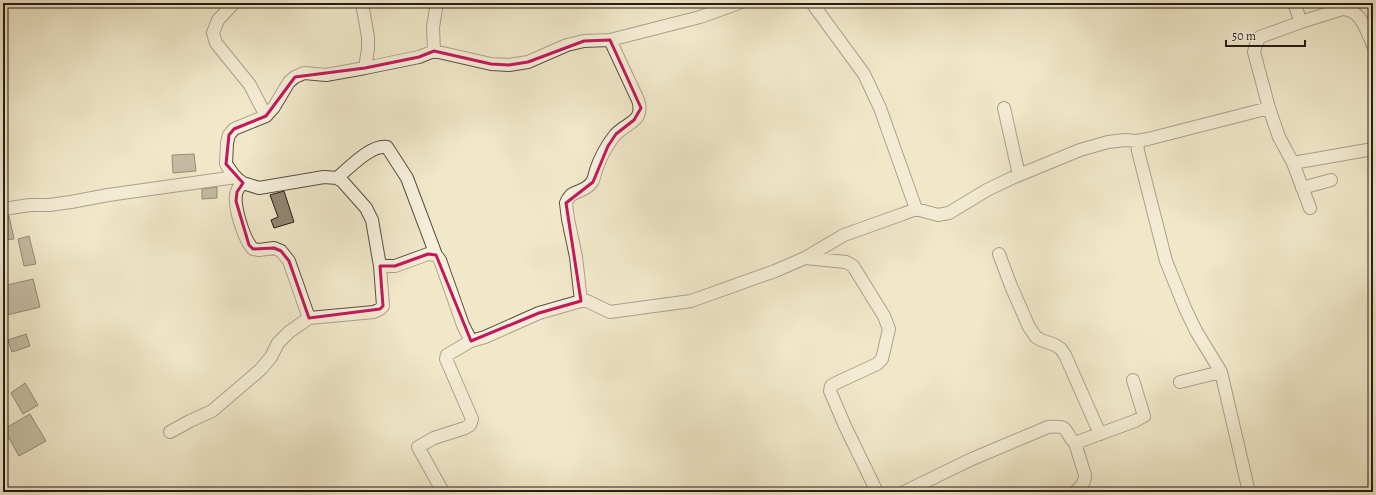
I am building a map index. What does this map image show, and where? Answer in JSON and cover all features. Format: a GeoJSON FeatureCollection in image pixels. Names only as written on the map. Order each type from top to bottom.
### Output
{"type":"FeatureCollection","features":[{"type":"Feature","properties":{"kind":"street"},"geometry":{"type":"LineString","coordinates":[[234,3],[218,20],[213,33],[216,43],[250,85],[266,116]]}},
{"type":"Feature","properties":{"kind":"street"},"geometry":{"type":"LineString","coordinates":[[362,3],[368,37],[365,68]]}},
{"type":"Feature","properties":{"kind":"street"},"geometry":{"type":"LineString","coordinates":[[434,50],[433,26],[437,3]]}},
{"type":"Feature","properties":{"kind":"street"},"geometry":{"type":"LineString","coordinates":[[309,318],[289,261],[281,251],[274,248],[259,250],[253,249],[249,245],[243,233],[236,201],[239,180],[226,164],[229,135],[234,129],[266,116],[274,107],[289,82],[295,76],[304,73],[326,75],[365,68],[419,57],[434,50],[491,64],[509,65],[528,62],[567,45],[584,41],[610,40],[700,17],[739,3]]}},
{"type":"Feature","properties":{"kind":"street"},"geometry":{"type":"LineString","coordinates":[[812,3],[864,74],[880,108],[916,209]]}},
{"type":"Feature","properties":{"kind":"street"},"geometry":{"type":"LineString","coordinates":[[1294,3],[1301,22]]}},
{"type":"Feature","properties":{"kind":"street"},"geometry":{"type":"LineString","coordinates":[[1310,208],[1294,163],[1279,137],[1269,108],[1254,52],[1256,44],[1260,37],[1342,9],[1349,9],[1356,13],[1373,45]]}},
{"type":"Feature","properties":{"kind":"street"},"geometry":{"type":"LineString","coordinates":[[581,301],[576,257],[566,203],[571,195],[583,190],[593,182],[600,160],[608,146],[616,134],[634,120],[639,114],[641,108],[610,40]]}},
{"type":"Feature","properties":{"kind":"street"},"geometry":{"type":"LineString","coordinates":[[1004,108],[1019,175]]}},
{"type":"Feature","properties":{"kind":"street"},"geometry":{"type":"LineString","coordinates":[[443,492],[418,447],[434,438],[465,428],[470,424],[472,419],[446,359],[447,355],[471,341],[485,337],[539,313],[581,301],[587,301],[610,312],[691,301],[805,258],[844,236],[916,209],[938,215],[949,213],[987,190],[1080,150],[1108,142],[1125,140],[1137,141],[1269,108]]}},
{"type":"Feature","properties":{"kind":"street"},"geometry":{"type":"LineString","coordinates":[[1137,141],[1138,151],[1166,261],[1196,331],[1221,372],[1249,492]]}},
{"type":"Feature","properties":{"kind":"street"},"geometry":{"type":"LineString","coordinates":[[337,178],[358,159],[379,147],[386,147],[407,178],[471,341]]}},
{"type":"Feature","properties":{"kind":"street"},"geometry":{"type":"LineString","coordinates":[[1294,163],[1373,149]]}},
{"type":"Feature","properties":{"kind":"street"},"geometry":{"type":"LineString","coordinates":[[3,209],[30,205],[49,205],[108,195],[239,180],[259,188],[324,177],[337,178],[343,182],[366,208],[372,220],[380,266],[383,306],[374,312],[309,318],[289,332],[278,343],[271,357],[260,370],[212,411],[170,432]]}},
{"type":"Feature","properties":{"kind":"street"},"geometry":{"type":"LineString","coordinates":[[1302,188],[1332,180]]}},
{"type":"Feature","properties":{"kind":"street"},"geometry":{"type":"LineString","coordinates":[[380,266],[395,266],[428,254],[436,255]]}},
{"type":"Feature","properties":{"kind":"street"},"geometry":{"type":"LineString","coordinates":[[999,254],[1011,286],[1029,326],[1040,340],[1055,345],[1061,349],[1100,434]]}},
{"type":"Feature","properties":{"kind":"street"},"geometry":{"type":"LineString","coordinates":[[805,258],[846,262],[853,266],[884,316],[889,329],[882,359],[877,364],[831,386],[830,391],[877,492]]}},
{"type":"Feature","properties":{"kind":"street"},"geometry":{"type":"LineString","coordinates":[[1180,382],[1221,372]]}},
{"type":"Feature","properties":{"kind":"street"},"geometry":{"type":"LineString","coordinates":[[1075,443],[1135,421],[1144,416],[1133,380]]}},
{"type":"Feature","properties":{"kind":"street"},"geometry":{"type":"LineString","coordinates":[[904,492],[972,459],[1048,427],[1060,426],[1066,429],[1075,443],[1085,475],[1085,480],[1081,487],[1075,492]]}},
{"type":"Feature","properties":{"kind":"highlighted area"},"geometry":{"type":"Polygon","coordinates":[[[610,40],[641,108],[634,120],[616,134],[608,146],[593,182],[566,203],[581,301],[539,313],[471,341],[436,255],[428,254],[395,266],[380,266],[383,306],[380,309],[309,318],[289,261],[281,251],[274,248],[253,249],[249,245],[236,201],[237,192],[243,183],[226,164],[229,135],[234,129],[266,116],[295,77],[365,68],[419,57],[434,51],[491,64],[509,65],[528,62],[584,41],[610,40]]]}},
{"type":"Feature","properties":{"kind":"building"},"geometry":{"type":"Polygon","coordinates":[[[194,154],[196,171],[173,173],[172,155],[194,154]]]}},
{"type":"Feature","properties":{"kind":"building"},"geometry":{"type":"Polygon","coordinates":[[[217,187],[217,198],[202,199],[202,189],[217,187]]]}},
{"type":"Feature","properties":{"kind":"building"},"geometry":{"type":"Polygon","coordinates":[[[284,191],[294,222],[274,228],[271,220],[278,217],[270,195],[284,191]]]}},
{"type":"Feature","properties":{"kind":"building"},"geometry":{"type":"Polygon","coordinates":[[[3,216],[9,216],[14,239],[3,240],[3,216]]]}},
{"type":"Feature","properties":{"kind":"building"},"geometry":{"type":"Polygon","coordinates":[[[29,236],[36,264],[24,266],[18,239],[29,236]]]}},
{"type":"Feature","properties":{"kind":"building"},"geometry":{"type":"Polygon","coordinates":[[[33,279],[40,307],[3,316],[3,286],[33,279]]]}},
{"type":"Feature","properties":{"kind":"building"},"geometry":{"type":"Polygon","coordinates":[[[26,334],[30,346],[12,352],[8,340],[26,334]]]}},
{"type":"Feature","properties":{"kind":"building"},"geometry":{"type":"Polygon","coordinates":[[[25,383],[38,405],[23,414],[11,393],[25,383]]]}},
{"type":"Feature","properties":{"kind":"building"},"geometry":{"type":"Polygon","coordinates":[[[30,414],[46,441],[19,456],[4,429],[30,414]]]}}]}
